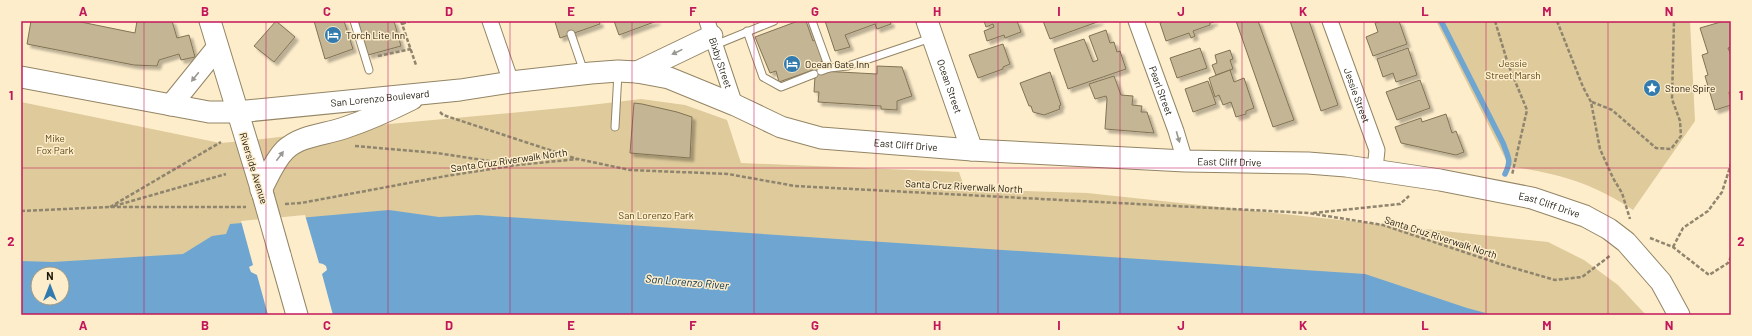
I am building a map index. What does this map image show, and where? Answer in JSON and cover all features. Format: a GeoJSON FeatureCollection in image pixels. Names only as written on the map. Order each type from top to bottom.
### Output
{"type":"FeatureCollection","features":[{"type":"Feature","properties":{"kind":"main road","name":"Riverside Avenue"},"geometry":{"type":"LineString","coordinates":[[210,21],[298,315]]}},
{"type":"Feature","properties":{"kind":"main road","name":"Ocean Street"},"geometry":{"type":"LineString","coordinates":[[930,29],[972,150]]}},
{"type":"Feature","properties":{"kind":"main road"},"geometry":{"type":"LineString","coordinates":[[628,71],[711,34]]}},
{"type":"Feature","properties":{"kind":"main road"},"geometry":{"type":"LineString","coordinates":[[171,104],[217,48]]}},
{"type":"Feature","properties":{"kind":"main road","name":"San Lorenzo Boulevard"},"geometry":{"type":"LineString","coordinates":[[21,76],[209,112],[237,112],[421,94],[585,74],[628,71],[669,78],[735,105]]}},
{"type":"Feature","properties":{"kind":"main road"},"geometry":{"type":"LineString","coordinates":[[262,193],[276,162],[284,150],[298,140],[342,129],[380,115],[421,94]]}},
{"type":"Feature","properties":{"kind":"main road","name":"East Cliff Drive"},"geometry":{"type":"LineString","coordinates":[[735,105],[781,126],[821,138],[972,150],[1185,161],[1308,163],[1375,169],[1448,181],[1532,198],[1560,206],[1585,216],[1609,229],[1626,242],[1642,258],[1661,282],[1679,315]]}},
{"type":"Feature","properties":{"kind":"street"},"geometry":{"type":"LineString","coordinates":[[490,21],[511,82]]}},
{"type":"Feature","properties":{"kind":"street","name":"Pearl Street"},"geometry":{"type":"LineString","coordinates":[[1136,21],[1176,131],[1185,161]]}},
{"type":"Feature","properties":{"kind":"street","name":"Jessie Street"},"geometry":{"type":"LineString","coordinates":[[1330,21],[1377,150],[1375,169]]}},
{"type":"Feature","properties":{"kind":"street","name":"Bixby Street"},"geometry":{"type":"LineString","coordinates":[[711,34],[735,105]]}},
{"type":"Feature","properties":{"kind":"lane"},"geometry":{"type":"LineString","coordinates":[[354,21],[369,70]]}},
{"type":"Feature","properties":{"kind":"lane"},"geometry":{"type":"LineString","coordinates":[[711,34],[747,31],[774,21]]}},
{"type":"Feature","properties":{"kind":"lane"},"geometry":{"type":"LineString","coordinates":[[812,21],[829,68]]}},
{"type":"Feature","properties":{"kind":"lane"},"geometry":{"type":"LineString","coordinates":[[747,31],[763,76],[781,87],[829,68],[848,66],[930,29]]}},
{"type":"Feature","properties":{"kind":"lane"},"geometry":{"type":"LineString","coordinates":[[572,34],[585,74]]}},
{"type":"Feature","properties":{"kind":"lane"},"geometry":{"type":"LineString","coordinates":[[615,128],[628,71]]}},
{"type":"Feature","properties":{"kind":"path"},"geometry":{"type":"LineString","coordinates":[[410,21],[402,22],[416,65]]}},
{"type":"Feature","properties":{"kind":"path"},"geometry":{"type":"LineString","coordinates":[[1494,21],[1508,64],[1527,110],[1511,181]]}},
{"type":"Feature","properties":{"kind":"path"},"geometry":{"type":"LineString","coordinates":[[1557,21],[1583,87],[1591,102],[1600,149],[1612,178],[1622,193],[1630,221]]}},
{"type":"Feature","properties":{"kind":"path"},"geometry":{"type":"LineString","coordinates":[[1591,102],[1612,110],[1656,148],[1671,149],[1681,136],[1680,121],[1672,99],[1674,21]]}},
{"type":"Feature","properties":{"kind":"path"},"geometry":{"type":"LineString","coordinates":[[366,59],[411,50]]}},
{"type":"Feature","properties":{"kind":"path"},"geometry":{"type":"LineString","coordinates":[[421,94],[443,115],[578,159]]}},
{"type":"Feature","properties":{"kind":"path"},"geometry":{"type":"LineString","coordinates":[[110,207],[221,142]]}},
{"type":"Feature","properties":{"kind":"path"},"geometry":{"type":"LineString","coordinates":[[352,145],[437,153],[518,165]]}},
{"type":"Feature","properties":{"kind":"path","name":"Santa Cruz Riverwalk North"},"geometry":{"type":"LineString","coordinates":[[301,203],[446,176],[518,165],[578,159],[630,170],[728,174],[795,186],[1308,213],[1383,225],[1500,264],[1555,280],[1582,277],[1613,253]]}},
{"type":"Feature","properties":{"kind":"path"},"geometry":{"type":"LineString","coordinates":[[1673,247],[1683,228],[1708,211],[1722,192],[1731,164]]}},
{"type":"Feature","properties":{"kind":"path"},"geometry":{"type":"LineString","coordinates":[[110,207],[226,174]]}},
{"type":"Feature","properties":{"kind":"path"},"geometry":{"type":"LineString","coordinates":[[1308,213],[1400,204],[1407,197]]}},
{"type":"Feature","properties":{"kind":"path"},"geometry":{"type":"LineString","coordinates":[[21,210],[110,207],[237,208]]}},
{"type":"Feature","properties":{"kind":"path"},"geometry":{"type":"LineString","coordinates":[[1647,237],[1673,247],[1709,275],[1728,263],[1731,257]]}},
{"type":"Feature","properties":{"kind":"green space"},"geometry":{"type":"Polygon","coordinates":[[[1436,21],[1690,21],[1695,121],[1633,210],[1603,192],[1574,180],[1543,172],[1509,166],[1436,21]]]}},
{"type":"Feature","properties":{"kind":"green space","name":"San Lorenzo Park"},"geometry":{"type":"Polygon","coordinates":[[[641,99],[685,105],[727,120],[741,163],[959,172],[965,189],[1087,193],[1548,242],[1584,260],[1618,285],[1646,315],[21,315],[21,102],[220,143],[356,127],[534,111],[641,99]]]}},
{"type":"Feature","properties":{"kind":"water","name":"San Lorenzo River"},"geometry":{"type":"Polygon","coordinates":[[[389,210],[439,217],[478,215],[1365,274],[1467,308],[1493,315],[21,315],[21,261],[53,262],[183,254],[212,236],[226,234],[230,224],[389,210]]]}},
{"type":"Feature","properties":{"kind":"pier"},"geometry":{"type":"Polygon","coordinates":[[[305,215],[319,263],[326,266],[327,270],[322,274],[333,315],[268,315],[257,275],[251,272],[249,267],[253,265],[241,221],[305,215]]]}},
{"type":"Feature","properties":{"kind":"building"},"geometry":{"type":"Polygon","coordinates":[[[31,21],[76,21],[135,33],[137,21],[172,21],[177,38],[189,35],[195,57],[181,60],[179,54],[159,60],[157,66],[134,65],[27,44],[31,21]]]}},
{"type":"Feature","properties":{"kind":"building"},"geometry":{"type":"Polygon","coordinates":[[[276,21],[295,37],[274,62],[254,46],[276,21]]]}},
{"type":"Feature","properties":{"kind":"building","name":"Torch Lite Inn"},"geometry":{"type":"Polygon","coordinates":[[[314,21],[344,21],[353,49],[325,59],[314,21]]]}},
{"type":"Feature","properties":{"kind":"building"},"geometry":{"type":"Polygon","coordinates":[[[358,21],[394,21],[401,46],[368,55],[358,21]]]}},
{"type":"Feature","properties":{"kind":"building"},"geometry":{"type":"Polygon","coordinates":[[[599,21],[600,24],[560,38],[555,22],[599,21]]]}},
{"type":"Feature","properties":{"kind":"building"},"geometry":{"type":"Polygon","coordinates":[[[614,21],[657,21],[619,35],[614,21]]]}},
{"type":"Feature","properties":{"kind":"building","name":"Ocean Gate Inn"},"geometry":{"type":"Polygon","coordinates":[[[798,21],[806,21],[813,41],[815,40],[823,61],[818,63],[821,71],[877,74],[877,66],[902,67],[912,96],[897,101],[897,110],[881,109],[881,106],[818,102],[819,92],[814,92],[815,76],[813,70],[779,82],[776,71],[770,73],[755,37],[798,21]]]}},
{"type":"Feature","properties":{"kind":"building"},"geometry":{"type":"Polygon","coordinates":[[[825,21],[890,21],[891,24],[877,29],[875,24],[845,35],[850,47],[835,51],[825,21]]]}},
{"type":"Feature","properties":{"kind":"building"},"geometry":{"type":"Polygon","coordinates":[[[984,21],[1017,21],[1021,32],[1005,38],[1004,35],[987,41],[984,31],[994,27],[993,24],[986,27],[984,21]]]}},
{"type":"Feature","properties":{"kind":"building"},"geometry":{"type":"Polygon","coordinates":[[[1043,21],[1100,21],[1050,39],[1043,21]]]}},
{"type":"Feature","properties":{"kind":"building"},"geometry":{"type":"Polygon","coordinates":[[[1164,21],[1214,22],[1193,31],[1195,36],[1191,38],[1189,33],[1166,41],[1160,23],[1164,21]]]}},
{"type":"Feature","properties":{"kind":"building"},"geometry":{"type":"Polygon","coordinates":[[[1236,21],[1258,21],[1294,120],[1273,127],[1236,21]]]}},
{"type":"Feature","properties":{"kind":"building"},"geometry":{"type":"Polygon","coordinates":[[[1290,21],[1309,21],[1338,105],[1321,111],[1290,21]]]}},
{"type":"Feature","properties":{"kind":"building"},"geometry":{"type":"Polygon","coordinates":[[[1382,21],[1399,21],[1407,44],[1373,56],[1366,37],[1378,32],[1375,23],[1382,21]]]}},
{"type":"Feature","properties":{"kind":"building"},"geometry":{"type":"Polygon","coordinates":[[[1724,21],[1731,21],[1731,47],[1728,48],[1731,55],[1731,92],[1729,92],[1731,105],[1715,110],[1705,76],[1708,75],[1702,55],[1708,53],[1700,28],[1724,21]]]}},
{"type":"Feature","properties":{"kind":"building"},"geometry":{"type":"Polygon","coordinates":[[[1106,30],[1110,43],[1114,42],[1117,52],[1120,51],[1126,69],[1068,89],[1054,49],[1084,39],[1093,62],[1098,60],[1089,36],[1106,30]]]}},
{"type":"Feature","properties":{"kind":"building"},"geometry":{"type":"Polygon","coordinates":[[[1003,44],[1010,64],[1003,67],[1003,69],[978,78],[969,55],[1003,44]]]}},
{"type":"Feature","properties":{"kind":"building"},"geometry":{"type":"Polygon","coordinates":[[[1200,48],[1207,68],[1177,78],[1170,58],[1200,48]]]}},
{"type":"Feature","properties":{"kind":"building"},"geometry":{"type":"Polygon","coordinates":[[[1408,48],[1417,75],[1396,82],[1393,73],[1383,77],[1377,59],[1408,48]]]}},
{"type":"Feature","properties":{"kind":"building"},"geometry":{"type":"Polygon","coordinates":[[[1230,50],[1233,59],[1230,60],[1233,69],[1216,75],[1212,65],[1217,63],[1215,55],[1230,50]]]}},
{"type":"Feature","properties":{"kind":"building"},"geometry":{"type":"Polygon","coordinates":[[[1230,70],[1234,82],[1244,78],[1254,108],[1246,111],[1246,114],[1236,117],[1231,102],[1223,105],[1219,95],[1215,97],[1209,78],[1230,70]]]}},
{"type":"Feature","properties":{"kind":"building"},"geometry":{"type":"Polygon","coordinates":[[[1050,72],[1061,105],[1059,106],[1060,109],[1044,115],[1033,112],[1020,83],[1050,72]]]}},
{"type":"Feature","properties":{"kind":"building"},"geometry":{"type":"Polygon","coordinates":[[[1114,76],[1121,95],[1133,96],[1132,105],[1142,106],[1141,112],[1147,112],[1154,133],[1105,129],[1106,96],[1095,99],[1089,84],[1114,76]]]}},
{"type":"Feature","properties":{"kind":"building"},"geometry":{"type":"Polygon","coordinates":[[[1420,80],[1430,108],[1397,120],[1386,92],[1420,80]]]}},
{"type":"Feature","properties":{"kind":"building"},"geometry":{"type":"Polygon","coordinates":[[[1208,81],[1216,104],[1193,112],[1185,89],[1208,81]]]}},
{"type":"Feature","properties":{"kind":"building"},"geometry":{"type":"Polygon","coordinates":[[[634,103],[677,112],[692,117],[690,158],[630,153],[634,103]]]}},
{"type":"Feature","properties":{"kind":"building"},"geometry":{"type":"Polygon","coordinates":[[[1446,114],[1452,133],[1456,131],[1464,152],[1456,155],[1401,143],[1395,127],[1421,118],[1422,122],[1446,114]]]}},
{"type":"Feature","properties":{"kind":"waterway","name":"Jessie Street Marsh"},"geometry":{"type":"LineString","coordinates":[[1441,21],[1503,143],[1509,162],[1505,174]]}},
{"type":"Feature","properties":{"kind":"place","name":"Torch Lite Inn"},"geometry":{"type":"Point","coordinates":[333,35]}},
{"type":"Feature","properties":{"kind":"place","name":"Ocean Gate Inn"},"geometry":{"type":"Point","coordinates":[792,64]}},
{"type":"Feature","properties":{"kind":"place","name":"Stone Spire"},"geometry":{"type":"Point","coordinates":[1652,88]}},
{"type":"Feature","properties":{"kind":"park label","name":"Mike Fox Park"},"geometry":{"type":"Point","coordinates":[55,144]}}]}
